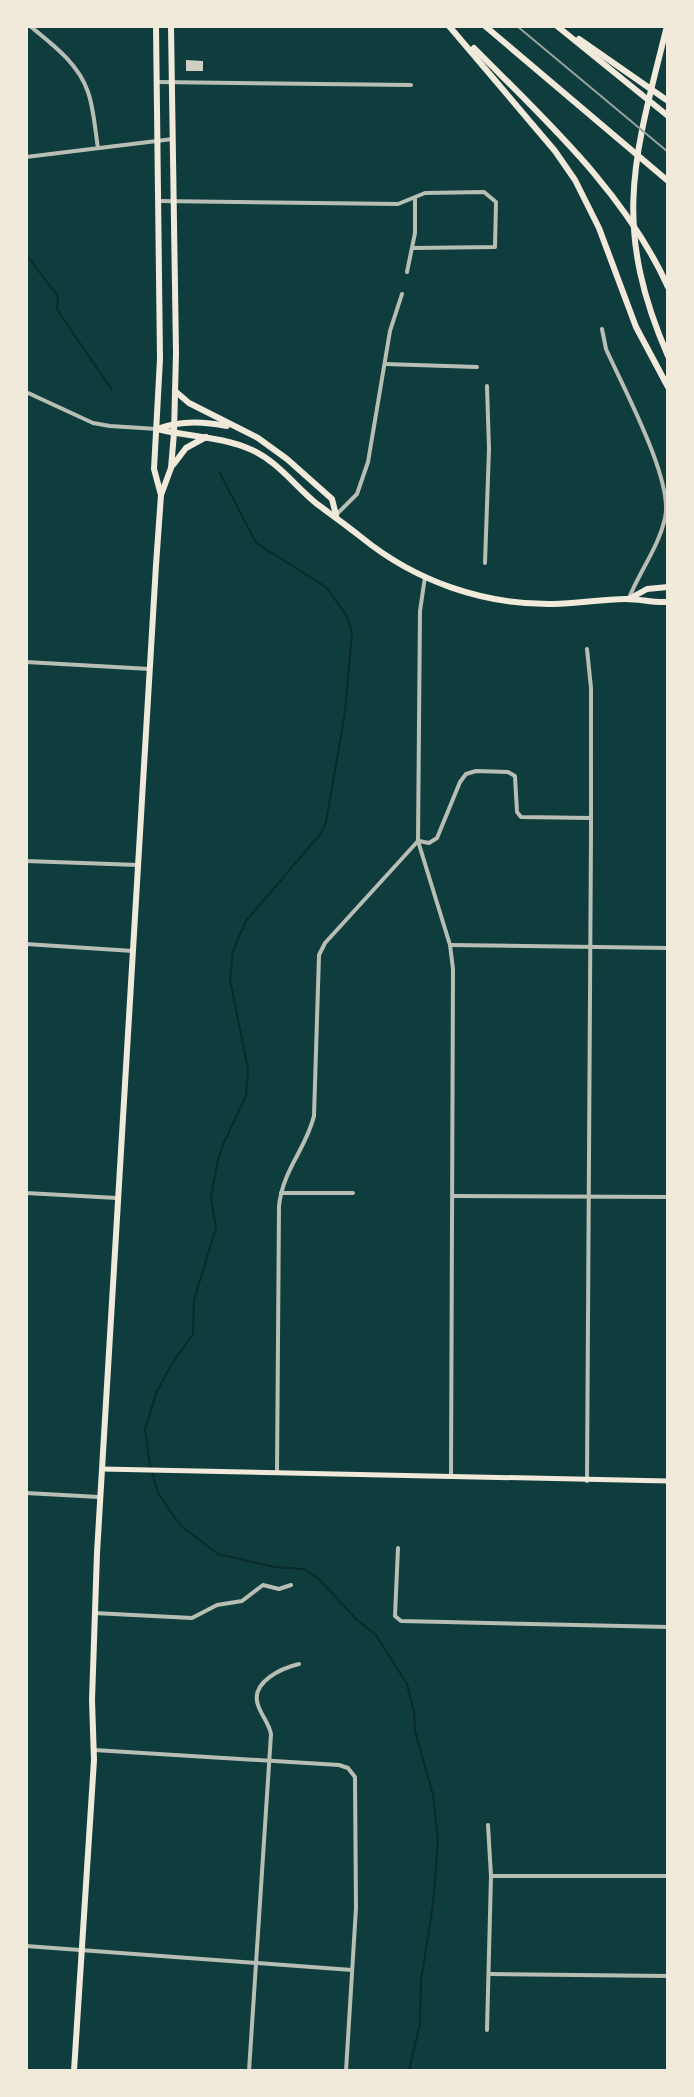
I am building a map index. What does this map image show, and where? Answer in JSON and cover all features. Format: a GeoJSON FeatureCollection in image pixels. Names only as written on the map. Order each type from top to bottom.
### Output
{"type":"FeatureCollection","features":[{"type":"Feature","properties":{"kind":"main road"},"geometry":{"type":"LineString","coordinates":[[156,26],[160,380],[154,469],[161,495]]}},
{"type":"Feature","properties":{"kind":"main road"},"geometry":{"type":"LineString","coordinates":[[171,26],[175,391],[171,468]]}},
{"type":"Feature","properties":{"kind":"main road"},"geometry":{"type":"LineString","coordinates":[[450,26],[597,177],[644,243],[668,287]]}},
{"type":"Feature","properties":{"kind":"main road"},"geometry":{"type":"LineString","coordinates":[[450,26],[555,151],[575,180],[599,228],[636,327],[668,387]]}},
{"type":"Feature","properties":{"kind":"main road"},"geometry":{"type":"LineString","coordinates":[[485,26],[668,181]]}},
{"type":"Feature","properties":{"kind":"main road"},"geometry":{"type":"LineString","coordinates":[[559,26],[668,101]]}},
{"type":"Feature","properties":{"kind":"main road"},"geometry":{"type":"LineString","coordinates":[[559,26],[668,116]]}},
{"type":"Feature","properties":{"kind":"main road"},"geometry":{"type":"LineString","coordinates":[[666,350],[649,310],[638,272],[632,221],[634,166],[667,26]]}},
{"type":"Feature","properties":{"kind":"main road"},"geometry":{"type":"LineString","coordinates":[[175,391],[189,403],[258,438],[287,459],[332,499],[336,515]]}},
{"type":"Feature","properties":{"kind":"main road"},"geometry":{"type":"LineString","coordinates":[[157,429],[174,422],[209,422],[235,427]]}},
{"type":"Feature","properties":{"kind":"main road"},"geometry":{"type":"LineString","coordinates":[[157,429],[230,441],[266,458],[318,504],[379,551],[425,577],[466,593],[519,603],[558,604],[629,599],[648,603],[668,602]]}},
{"type":"Feature","properties":{"kind":"main road"},"geometry":{"type":"LineString","coordinates":[[74,2071],[94,1750],[94,1613],[100,1497],[161,495],[171,468],[181,453],[206,437]]}},
{"type":"Feature","properties":{"kind":"main road"},"geometry":{"type":"LineString","coordinates":[[629,599],[647,589],[668,587]]}},
{"type":"Feature","properties":{"kind":"main road"},"geometry":{"type":"LineString","coordinates":[[102,1469],[668,1481]]}},
{"type":"Feature","properties":{"kind":"street"},"geometry":{"type":"LineString","coordinates":[[30,26],[60,51],[87,91],[98,149]]}},
{"type":"Feature","properties":{"kind":"street"},"geometry":{"type":"LineString","coordinates":[[157,82],[411,85]]}},
{"type":"Feature","properties":{"kind":"street"},"geometry":{"type":"LineString","coordinates":[[26,157],[173,139]]}},
{"type":"Feature","properties":{"kind":"street"},"geometry":{"type":"LineString","coordinates":[[158,201],[398,204],[425,193],[484,192],[496,202],[495,247],[413,248]]}},
{"type":"Feature","properties":{"kind":"street"},"geometry":{"type":"LineString","coordinates":[[407,272],[413,248],[415,199]]}},
{"type":"Feature","properties":{"kind":"street"},"geometry":{"type":"LineString","coordinates":[[336,515],[349,504],[361,485],[369,458],[390,331],[402,294]]}},
{"type":"Feature","properties":{"kind":"street"},"geometry":{"type":"LineString","coordinates":[[602,329],[606,349],[659,468],[666,496],[666,514],[660,534],[629,599]]}},
{"type":"Feature","properties":{"kind":"street"},"geometry":{"type":"LineString","coordinates":[[385,364],[477,367]]}},
{"type":"Feature","properties":{"kind":"street"},"geometry":{"type":"LineString","coordinates":[[485,563],[489,449],[487,386]]}},
{"type":"Feature","properties":{"kind":"street"},"geometry":{"type":"LineString","coordinates":[[26,392],[93,423],[157,429]]}},
{"type":"Feature","properties":{"kind":"street"},"geometry":{"type":"LineString","coordinates":[[425,577],[420,611],[418,841],[450,945],[453,969],[451,1476]]}},
{"type":"Feature","properties":{"kind":"street"},"geometry":{"type":"LineString","coordinates":[[587,649],[591,688],[587,1481]]}},
{"type":"Feature","properties":{"kind":"street"},"geometry":{"type":"LineString","coordinates":[[26,662],[150,669]]}},
{"type":"Feature","properties":{"kind":"street"},"geometry":{"type":"LineString","coordinates":[[418,841],[429,843],[437,838],[460,782],[466,774],[476,771],[508,772],[515,776],[517,812],[521,817],[591,818]]}},
{"type":"Feature","properties":{"kind":"street"},"geometry":{"type":"LineString","coordinates":[[277,1472],[281,1193],[287,1171],[307,1137],[314,1116],[317,962],[321,949],[418,841]]}},
{"type":"Feature","properties":{"kind":"street"},"geometry":{"type":"LineString","coordinates":[[26,861],[138,865]]}},
{"type":"Feature","properties":{"kind":"street"},"geometry":{"type":"LineString","coordinates":[[26,944],[133,951]]}},
{"type":"Feature","properties":{"kind":"street"},"geometry":{"type":"LineString","coordinates":[[450,945],[668,948]]}},
{"type":"Feature","properties":{"kind":"street"},"geometry":{"type":"LineString","coordinates":[[26,1193],[117,1198]]}},
{"type":"Feature","properties":{"kind":"street"},"geometry":{"type":"LineString","coordinates":[[281,1193],[353,1193]]}},
{"type":"Feature","properties":{"kind":"street"},"geometry":{"type":"LineString","coordinates":[[453,1196],[668,1197]]}},
{"type":"Feature","properties":{"kind":"street"},"geometry":{"type":"LineString","coordinates":[[26,1493],[100,1497]]}},
{"type":"Feature","properties":{"kind":"street"},"geometry":{"type":"LineString","coordinates":[[398,1548],[395,1616],[401,1621],[668,1627]]}},
{"type":"Feature","properties":{"kind":"street"},"geometry":{"type":"LineString","coordinates":[[94,1613],[192,1618],[217,1605],[242,1601],[263,1585],[279,1589],[291,1585]]}},
{"type":"Feature","properties":{"kind":"street"},"geometry":{"type":"LineString","coordinates":[[249,2071],[271,1734],[256,1700],[258,1690],[282,1668],[299,1664]]}},
{"type":"Feature","properties":{"kind":"street"},"geometry":{"type":"LineString","coordinates":[[94,1750],[268,1760],[343,1766],[351,1770],[354,1777],[356,1908],[346,2071]]}},
{"type":"Feature","properties":{"kind":"street"},"geometry":{"type":"LineString","coordinates":[[487,2030],[491,1876],[488,1825]]}},
{"type":"Feature","properties":{"kind":"street"},"geometry":{"type":"LineString","coordinates":[[491,1876],[668,1876]]}},
{"type":"Feature","properties":{"kind":"street"},"geometry":{"type":"LineString","coordinates":[[26,1946],[352,1970]]}},
{"type":"Feature","properties":{"kind":"street"},"geometry":{"type":"LineString","coordinates":[[490,1974],[668,1976]]}},
{"type":"Feature","properties":{"kind":"building"},"geometry":{"type":"Polygon","coordinates":[[[186,60],[203,61],[203,71],[186,71],[186,60]]]}},
{"type":"Feature","properties":{"kind":"waterway"},"geometry":{"type":"LineString","coordinates":[[26,254],[58,297],[57,309],[112,390]]}},
{"type":"Feature","properties":{"kind":"waterway"},"geometry":{"type":"LineString","coordinates":[[220,473],[256,543],[326,587],[347,616],[352,632],[345,713],[326,822],[322,832],[246,921],[233,951],[230,980],[248,1069],[246,1096],[217,1164],[211,1198],[216,1228],[194,1300],[193,1334],[157,1391],[145,1429],[158,1493],[180,1525],[218,1554],[275,1567],[304,1569],[319,1579],[357,1620],[376,1635],[407,1684],[415,1731],[433,1795],[438,1841],[433,1905],[421,1980],[420,2023],[409,2071]]}},
{"type":"Feature","properties":{"kind":"railway"},"geometry":{"type":"LineString","coordinates":[[517,26],[668,152]]}}]}
